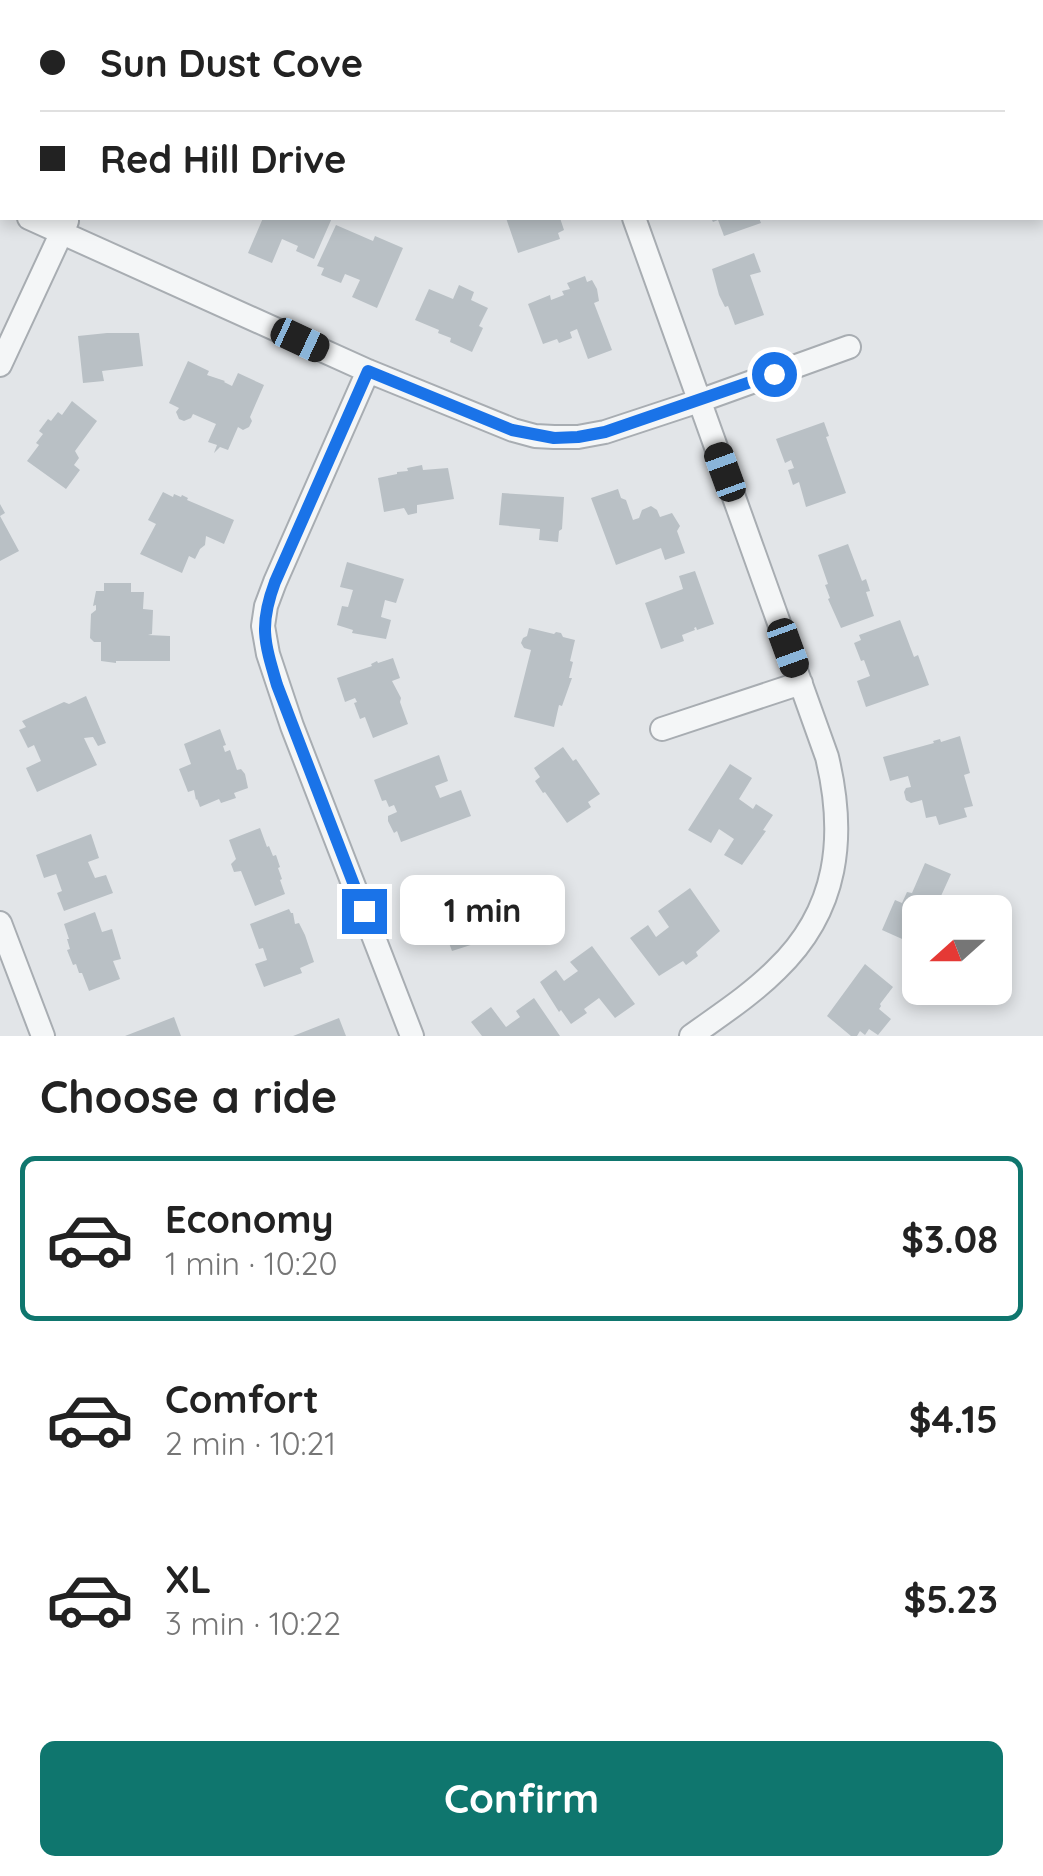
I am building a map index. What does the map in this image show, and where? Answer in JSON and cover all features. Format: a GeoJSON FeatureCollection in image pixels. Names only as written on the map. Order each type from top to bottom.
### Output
{"type":"FeatureCollection","features":[{"type":"Feature","properties":{"kind":"street"},"geometry":{"type":"LineString","coordinates":[[635,220],[827,757],[838,832],[834,869],[812,925],[795,950],[758,987],[692,1036]]}},
{"type":"Feature","properties":{"kind":"street"},"geometry":{"type":"LineString","coordinates":[[0,365],[66,224],[368,371],[535,436],[578,437],[605,432],[849,348]]}},
{"type":"Feature","properties":{"kind":"street"},"geometry":{"type":"LineString","coordinates":[[368,371],[275,582],[263,626],[277,685],[412,1036]]}},
{"type":"Feature","properties":{"kind":"street"},"geometry":{"type":"LineString","coordinates":[[662,729],[801,683]]}},
{"type":"Feature","properties":{"kind":"street"},"geometry":{"type":"LineString","coordinates":[[0,923],[43,1036]]}},
{"type":"Feature","properties":{"kind":"building"},"geometry":{"type":"Polygon","coordinates":[[[262,220],[331,220],[314,259],[282,239],[272,263],[248,253],[262,220]]]}},
{"type":"Feature","properties":{"kind":"building"},"geometry":{"type":"Polygon","coordinates":[[[507,220],[561,220],[564,230],[558,233],[560,239],[518,253],[507,220]]]}},
{"type":"Feature","properties":{"kind":"building"},"geometry":{"type":"Polygon","coordinates":[[[718,220],[761,223],[724,236],[718,220]]]}},
{"type":"Feature","properties":{"kind":"building"},"geometry":{"type":"Polygon","coordinates":[[[336,225],[373,241],[375,236],[403,248],[377,308],[352,297],[360,280],[345,274],[341,283],[321,275],[324,268],[317,266],[336,225]]]}},
{"type":"Feature","properties":{"kind":"building"},"geometry":{"type":"Polygon","coordinates":[[[754,253],[761,272],[750,275],[764,315],[735,325],[719,295],[712,269],[754,253]]]}},
{"type":"Feature","properties":{"kind":"building"},"geometry":{"type":"Polygon","coordinates":[[[585,276],[597,289],[599,301],[594,303],[612,350],[588,359],[577,329],[570,332],[572,338],[543,344],[528,304],[550,295],[551,300],[564,295],[562,291],[570,289],[567,283],[585,276]]]}},
{"type":"Feature","properties":{"kind":"building"},"geometry":{"type":"Polygon","coordinates":[[[459,285],[474,292],[471,300],[488,308],[472,352],[450,342],[451,338],[438,333],[439,330],[415,320],[429,289],[453,299],[459,285]]]}},
{"type":"Feature","properties":{"kind":"building"},"geometry":{"type":"Polygon","coordinates":[[[139,333],[143,366],[102,371],[104,381],[83,383],[78,336],[139,333]]]}},
{"type":"Feature","properties":{"kind":"building"},"geometry":{"type":"Polygon","coordinates":[[[188,361],[232,386],[238,373],[264,385],[249,427],[238,427],[228,450],[220,447],[214,453],[217,445],[208,442],[216,424],[193,414],[184,421],[179,419],[179,408],[169,403],[188,361]]]}},
{"type":"Feature","properties":{"kind":"building"},"geometry":{"type":"Polygon","coordinates":[[[72,401],[97,421],[75,451],[79,458],[74,465],[80,470],[66,489],[27,461],[39,445],[36,443],[43,434],[39,431],[48,419],[51,421],[58,412],[62,415],[72,401]]]}},
{"type":"Feature","properties":{"kind":"building"},"geometry":{"type":"Polygon","coordinates":[[[824,422],[846,493],[806,507],[799,482],[793,485],[788,470],[794,468],[791,460],[785,463],[776,439],[824,422]]]}},
{"type":"Feature","properties":{"kind":"building"},"geometry":{"type":"Polygon","coordinates":[[[422,465],[423,470],[448,468],[454,499],[417,505],[417,513],[408,515],[404,508],[384,512],[378,478],[422,465]]]}},
{"type":"Feature","properties":{"kind":"building"},"geometry":{"type":"Polygon","coordinates":[[[618,489],[633,520],[651,506],[660,517],[672,513],[680,526],[677,531],[685,553],[665,560],[661,548],[616,565],[591,498],[618,489]]]}},
{"type":"Feature","properties":{"kind":"building"},"geometry":{"type":"Polygon","coordinates":[[[163,492],[173,497],[182,495],[234,520],[224,544],[206,536],[205,545],[195,559],[189,556],[182,573],[140,554],[156,524],[148,520],[163,492]]]}},
{"type":"Feature","properties":{"kind":"building"},"geometry":{"type":"Polygon","coordinates":[[[502,493],[564,497],[558,542],[539,540],[540,529],[499,525],[502,493]]]}},
{"type":"Feature","properties":{"kind":"building"},"geometry":{"type":"Polygon","coordinates":[[[0,516],[19,551],[0,561],[0,516]]]}},
{"type":"Feature","properties":{"kind":"building"},"geometry":{"type":"Polygon","coordinates":[[[848,544],[862,581],[866,579],[874,616],[841,628],[828,599],[828,584],[818,555],[848,544]]]}},
{"type":"Feature","properties":{"kind":"building"},"geometry":{"type":"Polygon","coordinates":[[[347,562],[404,579],[396,603],[385,600],[381,617],[391,620],[386,639],[352,633],[353,630],[337,625],[342,606],[348,607],[353,590],[340,587],[347,562]]]}},
{"type":"Feature","properties":{"kind":"building"},"geometry":{"type":"Polygon","coordinates":[[[695,571],[714,624],[697,630],[696,627],[682,635],[684,641],[661,649],[645,603],[683,589],[679,576],[695,571]]]}},
{"type":"Feature","properties":{"kind":"building"},"geometry":{"type":"Polygon","coordinates":[[[104,583],[131,583],[131,592],[144,592],[143,609],[153,610],[152,634],[148,635],[170,636],[170,661],[101,661],[101,642],[90,638],[96,591],[104,591],[104,583]]]}},
{"type":"Feature","properties":{"kind":"building"},"geometry":{"type":"Polygon","coordinates":[[[900,620],[929,685],[866,707],[857,681],[870,676],[854,643],[861,640],[859,635],[900,620]]]}},
{"type":"Feature","properties":{"kind":"building"},"geometry":{"type":"Polygon","coordinates":[[[529,628],[561,633],[575,640],[570,661],[572,678],[554,727],[514,717],[531,650],[521,643],[529,628]]]}},
{"type":"Feature","properties":{"kind":"building"},"geometry":{"type":"Polygon","coordinates":[[[393,658],[400,678],[392,681],[408,724],[373,738],[365,717],[360,719],[355,698],[345,702],[337,678],[393,658]]]}},
{"type":"Feature","properties":{"kind":"building"},"geometry":{"type":"Polygon","coordinates":[[[86,696],[106,743],[98,746],[93,737],[84,738],[97,765],[37,792],[26,768],[41,761],[34,745],[28,748],[19,730],[26,727],[22,721],[86,696]]]}},
{"type":"Feature","properties":{"kind":"building"},"geometry":{"type":"Polygon","coordinates":[[[220,729],[225,752],[230,750],[237,770],[245,774],[248,788],[234,793],[236,798],[221,803],[219,799],[200,807],[194,790],[188,792],[179,769],[191,764],[184,744],[220,729]]]}},
{"type":"Feature","properties":{"kind":"building"},"geometry":{"type":"Polygon","coordinates":[[[960,736],[970,773],[964,775],[973,806],[964,808],[967,817],[939,825],[936,816],[926,818],[922,800],[906,800],[904,792],[911,787],[908,776],[890,781],[883,757],[960,736]]]}},
{"type":"Feature","properties":{"kind":"building"},"geometry":{"type":"Polygon","coordinates":[[[563,747],[600,794],[588,802],[591,807],[567,823],[535,781],[540,777],[534,768],[563,747]]]}},
{"type":"Feature","properties":{"kind":"building"},"geometry":{"type":"Polygon","coordinates":[[[439,755],[448,781],[435,786],[440,798],[461,790],[471,816],[401,842],[388,821],[388,816],[397,812],[394,805],[389,807],[386,800],[382,801],[374,780],[439,755]]]}},
{"type":"Feature","properties":{"kind":"building"},"geometry":{"type":"Polygon","coordinates":[[[730,764],[752,778],[739,799],[753,809],[756,804],[773,815],[742,865],[724,855],[734,839],[719,829],[711,843],[688,830],[730,764]]]}},
{"type":"Feature","properties":{"kind":"building"},"geometry":{"type":"Polygon","coordinates":[[[260,828],[267,847],[276,855],[285,894],[255,906],[241,871],[234,872],[231,864],[236,859],[229,840],[260,828]]]}},
{"type":"Feature","properties":{"kind":"building"},"geometry":{"type":"Polygon","coordinates":[[[91,834],[99,858],[88,862],[95,878],[106,875],[113,893],[64,911],[57,893],[62,891],[56,874],[44,878],[36,855],[91,834]]]}},
{"type":"Feature","properties":{"kind":"building"},"geometry":{"type":"Polygon","coordinates":[[[925,863],[951,874],[941,895],[906,895],[912,893],[925,863]]]}},
{"type":"Feature","properties":{"kind":"building"},"geometry":{"type":"Polygon","coordinates":[[[468,876],[477,900],[487,897],[495,931],[484,938],[477,937],[480,942],[452,951],[436,889],[468,876]]]}},
{"type":"Feature","properties":{"kind":"building"},"geometry":{"type":"Polygon","coordinates":[[[690,888],[720,931],[686,965],[683,961],[659,976],[630,938],[648,925],[656,937],[669,927],[658,911],[690,888]]]}},
{"type":"Feature","properties":{"kind":"building"},"geometry":{"type":"Polygon","coordinates":[[[895,900],[902,903],[902,939],[882,930],[895,900]]]}},
{"type":"Feature","properties":{"kind":"building"},"geometry":{"type":"Polygon","coordinates":[[[289,909],[305,935],[314,962],[300,968],[302,973],[264,987],[255,964],[267,960],[250,924],[289,909]]]}},
{"type":"Feature","properties":{"kind":"building"},"geometry":{"type":"Polygon","coordinates":[[[95,912],[102,932],[112,929],[121,959],[113,961],[120,979],[89,991],[67,950],[69,939],[64,924],[95,912]]]}},
{"type":"Feature","properties":{"kind":"building"},"geometry":{"type":"Polygon","coordinates":[[[592,946],[635,1004],[615,1018],[599,998],[571,1024],[540,982],[556,970],[564,981],[578,971],[570,962],[592,946]]]}},
{"type":"Feature","properties":{"kind":"building"},"geometry":{"type":"Polygon","coordinates":[[[865,964],[893,987],[879,1009],[891,1019],[878,1035],[869,1029],[865,1035],[860,1031],[851,1036],[827,1016],[865,964]]]}},
{"type":"Feature","properties":{"kind":"building"},"geometry":{"type":"Polygon","coordinates":[[[534,998],[560,1036],[482,1036],[471,1022],[491,1007],[506,1027],[520,1017],[516,1011],[534,998]]]}},
{"type":"Feature","properties":{"kind":"building"},"geometry":{"type":"Polygon","coordinates":[[[174,1017],[181,1036],[125,1036],[174,1017]]]}},
{"type":"Feature","properties":{"kind":"building"},"geometry":{"type":"Polygon","coordinates":[[[339,1018],[346,1036],[293,1036],[339,1018]]]}},
{"type":"Feature","properties":{"kind":"route"},"geometry":{"type":"LineString","coordinates":[[364,911],[277,685],[263,626],[275,582],[368,371],[512,430],[554,438],[605,432],[774,374]]}}]}
